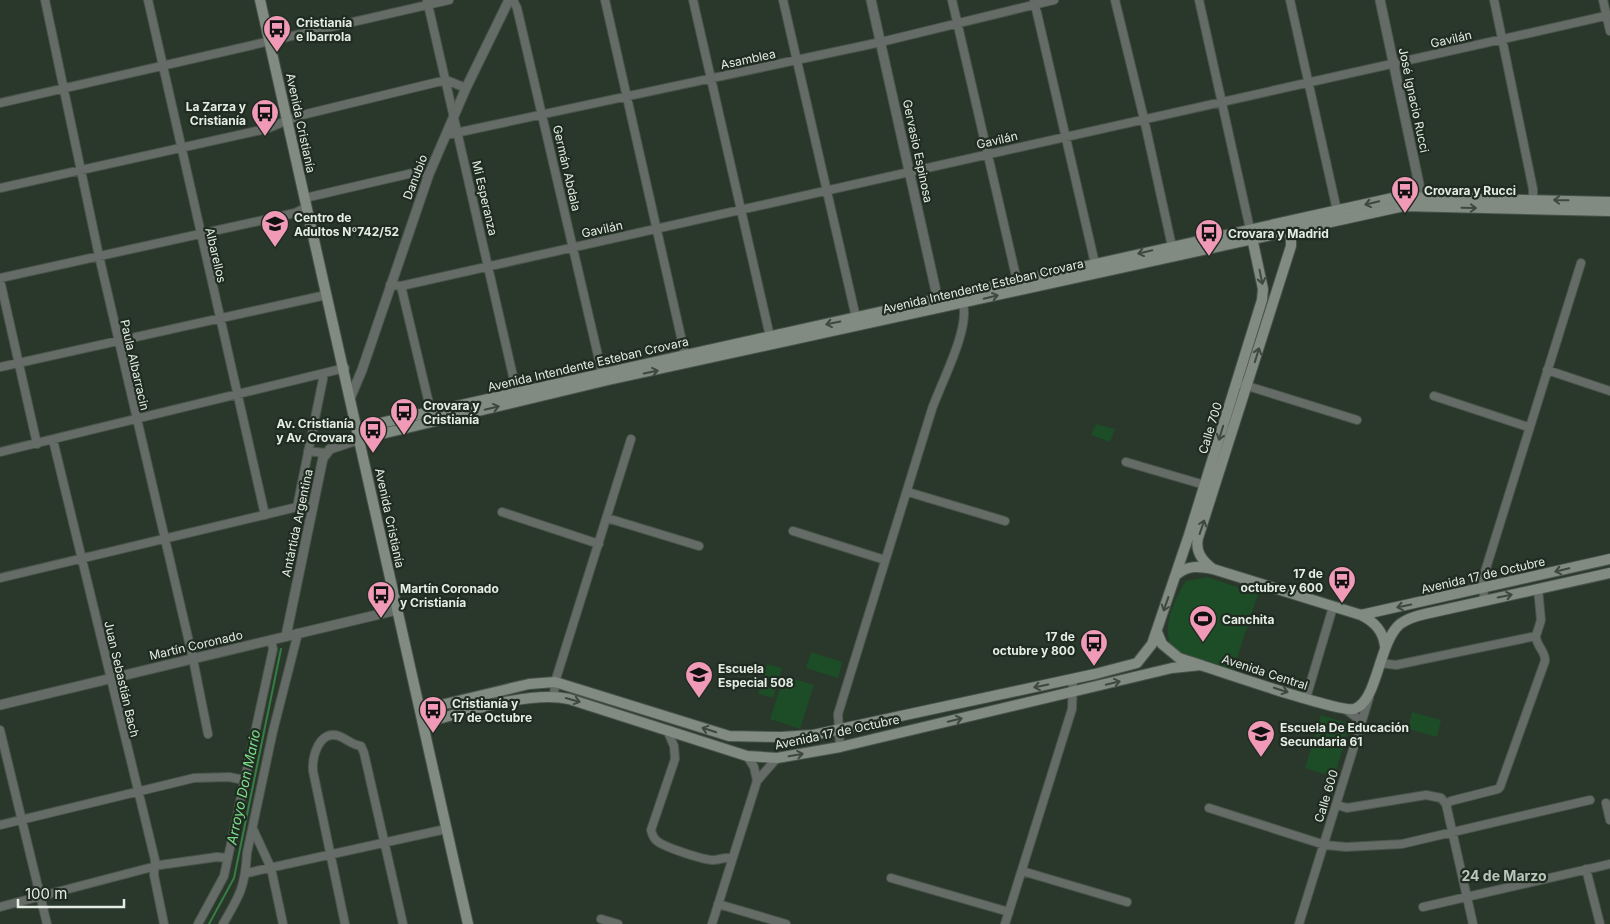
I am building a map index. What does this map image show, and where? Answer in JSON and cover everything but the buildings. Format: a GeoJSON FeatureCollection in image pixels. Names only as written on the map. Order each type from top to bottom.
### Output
{"type":"FeatureCollection","features":[{"type":"Feature","properties":{"kind":"main road","name":"Avenida Cristianía"},"geometry":{"type":"LineString","coordinates":[[260,0],[326,295],[346,371],[397,610],[468,924]]}},
{"type":"Feature","properties":{"kind":"main road","name":"Avenida Intendente Esteban Crovara"},"geometry":{"type":"LineString","coordinates":[[360,439],[517,397],[1251,234],[1290,221],[1404,206],[1420,202],[1533,204],[1610,202]]}},
{"type":"Feature","properties":{"kind":"main road","name":"Avenida Intendente Esteban Crovara"},"geometry":{"type":"LineString","coordinates":[[1533,204],[1610,211]]}},
{"type":"Feature","properties":{"kind":"main road","name":"Avenida Intendente Esteban Crovara"},"geometry":{"type":"LineString","coordinates":[[1251,234],[1292,231],[1338,215]]}},
{"type":"Feature","properties":{"kind":"main road","name":"Calle 700"},"geometry":{"type":"LineString","coordinates":[[1157,632],[1176,575],[1248,386],[1291,246],[1292,231],[1290,221]]}},
{"type":"Feature","properties":{"kind":"main road","name":"Calle 700"},"geometry":{"type":"LineString","coordinates":[[1213,569],[1202,560],[1197,542],[1237,383],[1263,294],[1251,234]]}},
{"type":"Feature","properties":{"kind":"main road","name":"Avenida Intendente Esteban Crovara"},"geometry":{"type":"LineString","coordinates":[[939,303],[963,304],[1018,286]]}},
{"type":"Feature","properties":{"kind":"main road","name":"Avenida Intendente Esteban Crovara"},"geometry":{"type":"LineString","coordinates":[[360,439],[368,426],[431,412],[517,397]]}},
{"type":"Feature","properties":{"kind":"main road","name":"Avenida 17 de Octubre"},"geometry":{"type":"LineString","coordinates":[[1361,615],[1610,559]]}},
{"type":"Feature","properties":{"kind":"main road"},"geometry":{"type":"LineString","coordinates":[[1176,575],[1194,566],[1213,569],[1361,615],[1370,620],[1380,630],[1385,646]]}},
{"type":"Feature","properties":{"kind":"main road","name":"Avenida 17 de Octubre"},"geometry":{"type":"LineString","coordinates":[[1385,646],[1397,628],[1407,620],[1424,614],[1610,573]]}},
{"type":"Feature","properties":{"kind":"main road","name":"Avenida 17 de Octubre"},"geometry":{"type":"LineString","coordinates":[[420,710],[530,684],[554,682],[730,736],[781,737],[813,735],[1073,679],[1137,663],[1148,652],[1157,632]]}},
{"type":"Feature","properties":{"kind":"main road","name":"Avenida Central"},"geometry":{"type":"LineString","coordinates":[[1157,632],[1162,644],[1173,655],[1344,709]]}},
{"type":"Feature","properties":{"kind":"main road","name":"Calle 600"},"geometry":{"type":"LineString","coordinates":[[1371,691],[1385,646]]}},
{"type":"Feature","properties":{"kind":"main road","name":"Avenida 17 de Octubre"},"geometry":{"type":"LineString","coordinates":[[423,723],[532,697],[554,696],[569,699],[747,756],[776,758],[840,747],[1074,693],[1172,668],[1201,664]]}},
{"type":"Feature","properties":{"kind":"main road"},"geometry":{"type":"LineString","coordinates":[[1344,709],[1353,710],[1362,705],[1371,691]]}},
{"type":"Feature","properties":{"kind":"street","name":"Paula Albarracin"},"geometry":{"type":"LineString","coordinates":[[44,0],[99,256],[193,659],[208,734]]}},
{"type":"Feature","properties":{"kind":"street","name":"Albarellos"},"geometry":{"type":"LineString","coordinates":[[148,0],[218,318],[264,515]]}},
{"type":"Feature","properties":{"kind":"street"},"geometry":{"type":"LineString","coordinates":[[0,103],[163,67],[428,3],[449,0]]}},
{"type":"Feature","properties":{"kind":"street","name":"Danubio"},"geometry":{"type":"LineString","coordinates":[[351,396],[362,370],[429,174],[466,88],[511,0]]}},
{"type":"Feature","properties":{"kind":"street","name":"Germán Abdala"},"geometry":{"type":"LineString","coordinates":[[511,0],[517,8],[603,377]]}},
{"type":"Feature","properties":{"kind":"street"},"geometry":{"type":"LineString","coordinates":[[605,0],[686,359]]}},
{"type":"Feature","properties":{"kind":"street"},"geometry":{"type":"LineString","coordinates":[[693,0],[771,341]]}},
{"type":"Feature","properties":{"kind":"street"},"geometry":{"type":"LineString","coordinates":[[783,0],[857,322]]}},
{"type":"Feature","properties":{"kind":"street","name":"Gervasio Espinosa"},"geometry":{"type":"LineString","coordinates":[[871,0],[939,303]]}},
{"type":"Feature","properties":{"kind":"street"},"geometry":{"type":"LineString","coordinates":[[952,0],[1018,286]]}},
{"type":"Feature","properties":{"kind":"street","name":"Asamblea"},"geometry":{"type":"LineString","coordinates":[[446,135],[459,134],[542,114],[881,42],[1034,2],[1054,0]]}},
{"type":"Feature","properties":{"kind":"street"},"geometry":{"type":"LineString","coordinates":[[1115,0],[1173,251]]}},
{"type":"Feature","properties":{"kind":"street"},"geometry":{"type":"LineString","coordinates":[[1199,0],[1251,234]]}},
{"type":"Feature","properties":{"kind":"street"},"geometry":{"type":"LineString","coordinates":[[1290,0],[1338,215]]}},
{"type":"Feature","properties":{"kind":"street","name":"José Ignacio Rucci"},"geometry":{"type":"LineString","coordinates":[[1380,0],[1420,202]]}},
{"type":"Feature","properties":{"kind":"street"},"geometry":{"type":"LineString","coordinates":[[1494,0],[1503,39],[1533,204]]}},
{"type":"Feature","properties":{"kind":"street"},"geometry":{"type":"LineString","coordinates":[[1603,0],[1608,15],[1610,31]]}},
{"type":"Feature","properties":{"kind":"street"},"geometry":{"type":"LineString","coordinates":[[1034,2],[1096,269]]}},
{"type":"Feature","properties":{"kind":"street","name":"Mi Esperanza"},"geometry":{"type":"LineString","coordinates":[[428,3],[489,266],[517,397]]}},
{"type":"Feature","properties":{"kind":"street","name":"Gavilán"},"geometry":{"type":"LineString","coordinates":[[390,285],[401,286],[1608,15]]}},
{"type":"Feature","properties":{"kind":"street"},"geometry":{"type":"LineString","coordinates":[[0,188],[181,150],[276,127],[298,116],[446,80],[466,88]]}},
{"type":"Feature","properties":{"kind":"street"},"geometry":{"type":"LineString","coordinates":[[37,444],[0,279],[295,213],[306,202],[417,172],[429,174]]}},
{"type":"Feature","properties":{"kind":"street"},"geometry":{"type":"LineString","coordinates":[[1484,600],[1482,588],[1528,427],[1581,263]]}},
{"type":"Feature","properties":{"kind":"street"},"geometry":{"type":"LineString","coordinates":[[401,286],[431,412]]}},
{"type":"Feature","properties":{"kind":"street"},"geometry":{"type":"LineString","coordinates":[[0,367],[326,295]]}},
{"type":"Feature","properties":{"kind":"street"},"geometry":{"type":"LineString","coordinates":[[840,747],[838,714],[942,380],[952,364],[965,313],[963,304]]}},
{"type":"Feature","properties":{"kind":"street"},"geometry":{"type":"LineString","coordinates":[[0,452],[324,374],[346,371],[356,374],[362,370]]}},
{"type":"Feature","properties":{"kind":"street"},"geometry":{"type":"LineString","coordinates":[[1547,370],[1610,390]]}},
{"type":"Feature","properties":{"kind":"street"},"geometry":{"type":"LineString","coordinates":[[297,507],[324,374]]}},
{"type":"Feature","properties":{"kind":"street"},"geometry":{"type":"LineString","coordinates":[[1237,383],[1357,420]]}},
{"type":"Feature","properties":{"kind":"street"},"geometry":{"type":"LineString","coordinates":[[1434,396],[1528,427]]}},
{"type":"Feature","properties":{"kind":"street"},"geometry":{"type":"LineString","coordinates":[[308,451],[325,453],[360,439]]}},
{"type":"Feature","properties":{"kind":"street"},"geometry":{"type":"LineString","coordinates":[[554,696],[554,682],[631,439]]}},
{"type":"Feature","properties":{"kind":"street","name":"Juan Sebastián Bach"},"geometry":{"type":"LineString","coordinates":[[53,440],[155,867],[154,875],[164,924]]}},
{"type":"Feature","properties":{"kind":"street","name":"Antártida Argentina"},"geometry":{"type":"LineString","coordinates":[[286,636],[312,506],[325,453]]}},
{"type":"Feature","properties":{"kind":"street"},"geometry":{"type":"LineString","coordinates":[[1126,462],[1210,487]]}},
{"type":"Feature","properties":{"kind":"street"},"geometry":{"type":"LineString","coordinates":[[908,492],[1005,521]]}},
{"type":"Feature","properties":{"kind":"street"},"geometry":{"type":"LineString","coordinates":[[0,578],[297,507],[312,506]]}},
{"type":"Feature","properties":{"kind":"street"},"geometry":{"type":"LineString","coordinates":[[502,512],[598,544]]}},
{"type":"Feature","properties":{"kind":"street"},"geometry":{"type":"LineString","coordinates":[[607,518],[699,546]]}},
{"type":"Feature","properties":{"kind":"street"},"geometry":{"type":"LineString","coordinates":[[793,531],[885,560]]}},
{"type":"Feature","properties":{"kind":"street"},"geometry":{"type":"LineString","coordinates":[[1446,804],[1500,787],[1545,661],[1544,655],[1538,647],[1536,636],[1541,620],[1538,589]]}},
{"type":"Feature","properties":{"kind":"street"},"geometry":{"type":"LineString","coordinates":[[1306,698],[1333,607]]}},
{"type":"Feature","properties":{"kind":"street","name":"Martín Coronado"},"geometry":{"type":"LineString","coordinates":[[0,705],[397,610]]}},
{"type":"Feature","properties":{"kind":"street"},"geometry":{"type":"LineString","coordinates":[[223,924],[240,895],[247,873],[248,853],[273,731],[298,633]]}},
{"type":"Feature","properties":{"kind":"street"},"geometry":{"type":"LineString","coordinates":[[1380,662],[1396,666],[1536,636]]}},
{"type":"Feature","properties":{"kind":"street"},"geometry":{"type":"LineString","coordinates":[[198,924],[222,883],[273,648],[271,640]]}},
{"type":"Feature","properties":{"kind":"street"},"geometry":{"type":"LineString","coordinates":[[1005,924],[1072,709],[1073,679]]}},
{"type":"Feature","properties":{"kind":"street","name":"Calle 600"},"geometry":{"type":"LineString","coordinates":[[1300,924],[1371,691]]}},
{"type":"Feature","properties":{"kind":"street"},"geometry":{"type":"LineString","coordinates":[[1344,709],[1356,717],[1359,731]]}},
{"type":"Feature","properties":{"kind":"street"},"geometry":{"type":"LineString","coordinates":[[0,730],[47,924]]}},
{"type":"Feature","properties":{"kind":"street"},"geometry":{"type":"LineString","coordinates":[[667,730],[674,746],[675,759],[651,830],[654,837],[666,845],[706,859],[714,860],[726,857],[732,859]]}},
{"type":"Feature","properties":{"kind":"street"},"geometry":{"type":"LineString","coordinates":[[345,924],[312,762],[321,742],[333,735],[361,746],[366,758],[403,924]]}},
{"type":"Feature","properties":{"kind":"street"},"geometry":{"type":"LineString","coordinates":[[726,749],[730,736]]}},
{"type":"Feature","properties":{"kind":"street"},"geometry":{"type":"LineString","coordinates":[[747,756],[754,767],[757,782]]}},
{"type":"Feature","properties":{"kind":"street"},"geometry":{"type":"LineString","coordinates":[[712,924],[757,782],[776,758]]}},
{"type":"Feature","properties":{"kind":"street"},"geometry":{"type":"LineString","coordinates":[[0,825],[136,791],[202,777],[229,777],[244,780]]}},
{"type":"Feature","properties":{"kind":"street"},"geometry":{"type":"LineString","coordinates":[[1337,805],[1346,808],[1430,795],[1441,798],[1446,804],[1472,924]]}},
{"type":"Feature","properties":{"kind":"street"},"geometry":{"type":"LineString","coordinates":[[1209,808],[1325,844],[1346,847],[1392,845],[1590,800]]}},
{"type":"Feature","properties":{"kind":"street"},"geometry":{"type":"LineString","coordinates":[[1606,803],[1610,820]]}},
{"type":"Feature","properties":{"kind":"street"},"geometry":{"type":"LineString","coordinates":[[253,829],[270,868],[283,924]]}},
{"type":"Feature","properties":{"kind":"street"},"geometry":{"type":"LineString","coordinates":[[247,873],[446,829]]}},
{"type":"Feature","properties":{"kind":"street"},"geometry":{"type":"LineString","coordinates":[[0,907],[155,867],[217,857],[228,858]]}},
{"type":"Feature","properties":{"kind":"street"},"geometry":{"type":"LineString","coordinates":[[1423,907],[1610,864]]}},
{"type":"Feature","properties":{"kind":"street"},"geometry":{"type":"LineString","coordinates":[[1586,870],[1600,924]]}},
{"type":"Feature","properties":{"kind":"street"},"geometry":{"type":"LineString","coordinates":[[1022,871],[1127,902]]}},
{"type":"Feature","properties":{"kind":"street"},"geometry":{"type":"LineString","coordinates":[[891,878],[1008,912]]}},
{"type":"Feature","properties":{"kind":"street"},"geometry":{"type":"LineString","coordinates":[[718,904],[786,924]]}},
{"type":"Feature","properties":{"kind":"street"},"geometry":{"type":"LineString","coordinates":[[601,919],[618,924]]}},
{"type":"Feature","properties":{"kind":"green space"},"geometry":{"type":"Polygon","coordinates":[[[1096,424],[1115,429],[1110,442],[1091,435],[1096,424]]]}},
{"type":"Feature","properties":{"kind":"green space"},"geometry":{"type":"Polygon","coordinates":[[[1207,577],[1258,594],[1233,670],[1174,650],[1170,643],[1168,625],[1170,615],[1182,588],[1186,581],[1207,577]]]}},
{"type":"Feature","properties":{"kind":"green space"},"geometry":{"type":"Polygon","coordinates":[[[811,652],[842,662],[838,678],[806,668],[811,652]]]}},
{"type":"Feature","properties":{"kind":"green space"},"geometry":{"type":"Polygon","coordinates":[[[767,664],[782,668],[773,698],[758,694],[767,664]]]}},
{"type":"Feature","properties":{"kind":"green space"},"geometry":{"type":"Polygon","coordinates":[[[784,676],[814,685],[800,729],[770,719],[784,676]]]}},
{"type":"Feature","properties":{"kind":"green space"},"geometry":{"type":"Polygon","coordinates":[[[1412,712],[1441,720],[1437,737],[1408,729],[1412,712]]]}},
{"type":"Feature","properties":{"kind":"green space"},"geometry":{"type":"Polygon","coordinates":[[[1321,715],[1350,724],[1334,777],[1305,768],[1321,715]]]}},
{"type":"Feature","properties":{"kind":"waterway","name":"Arroyo Don Mario"},"geometry":{"type":"LineString","coordinates":[[209,924],[234,878],[281,649]]}},
{"type":"Feature","properties":{"kind":"place","name":"Cristianía e Ibarrola"},"geometry":{"type":"Point","coordinates":[277,53]}},
{"type":"Feature","properties":{"kind":"place","name":"La Zarza y Cristianía"},"geometry":{"type":"Point","coordinates":[265,137]}},
{"type":"Feature","properties":{"kind":"place","name":"Crovara y Rucci"},"geometry":{"type":"Point","coordinates":[1405,214]}},
{"type":"Feature","properties":{"kind":"place","name":"Centro de Adultos Nº742/52"},"geometry":{"type":"Point","coordinates":[275,248]}},
{"type":"Feature","properties":{"kind":"place","name":"Crovara y Madrid"},"geometry":{"type":"Point","coordinates":[1209,257]}},
{"type":"Feature","properties":{"kind":"place","name":"Crovara y Cristianía"},"geometry":{"type":"Point","coordinates":[404,436]}},
{"type":"Feature","properties":{"kind":"place","name":"Av. Cristianía y Av. Crovara"},"geometry":{"type":"Point","coordinates":[373,454]}},
{"type":"Feature","properties":{"kind":"place","name":"17 de octubre y 600"},"geometry":{"type":"Point","coordinates":[1342,604]}},
{"type":"Feature","properties":{"kind":"place","name":"Martín Coronado y Cristianía"},"geometry":{"type":"Point","coordinates":[381,619]}},
{"type":"Feature","properties":{"kind":"place","name":"Canchita"},"geometry":{"type":"Point","coordinates":[1203,643]}},
{"type":"Feature","properties":{"kind":"place","name":"17 de octubre y 800"},"geometry":{"type":"Point","coordinates":[1094,667]}},
{"type":"Feature","properties":{"kind":"place","name":"Escuela Especial 508"},"geometry":{"type":"Point","coordinates":[699,699]}},
{"type":"Feature","properties":{"kind":"place","name":"Cristianía y 17 de Octubre"},"geometry":{"type":"Point","coordinates":[433,734]}},
{"type":"Feature","properties":{"kind":"place","name":"Escuela De Educación Secundaria 61"},"geometry":{"type":"Point","coordinates":[1261,758]}},
{"type":"Feature","properties":{"kind":"district","name":"24 de Marzo"},"geometry":{"type":"Point","coordinates":[1504,875]}}]}
